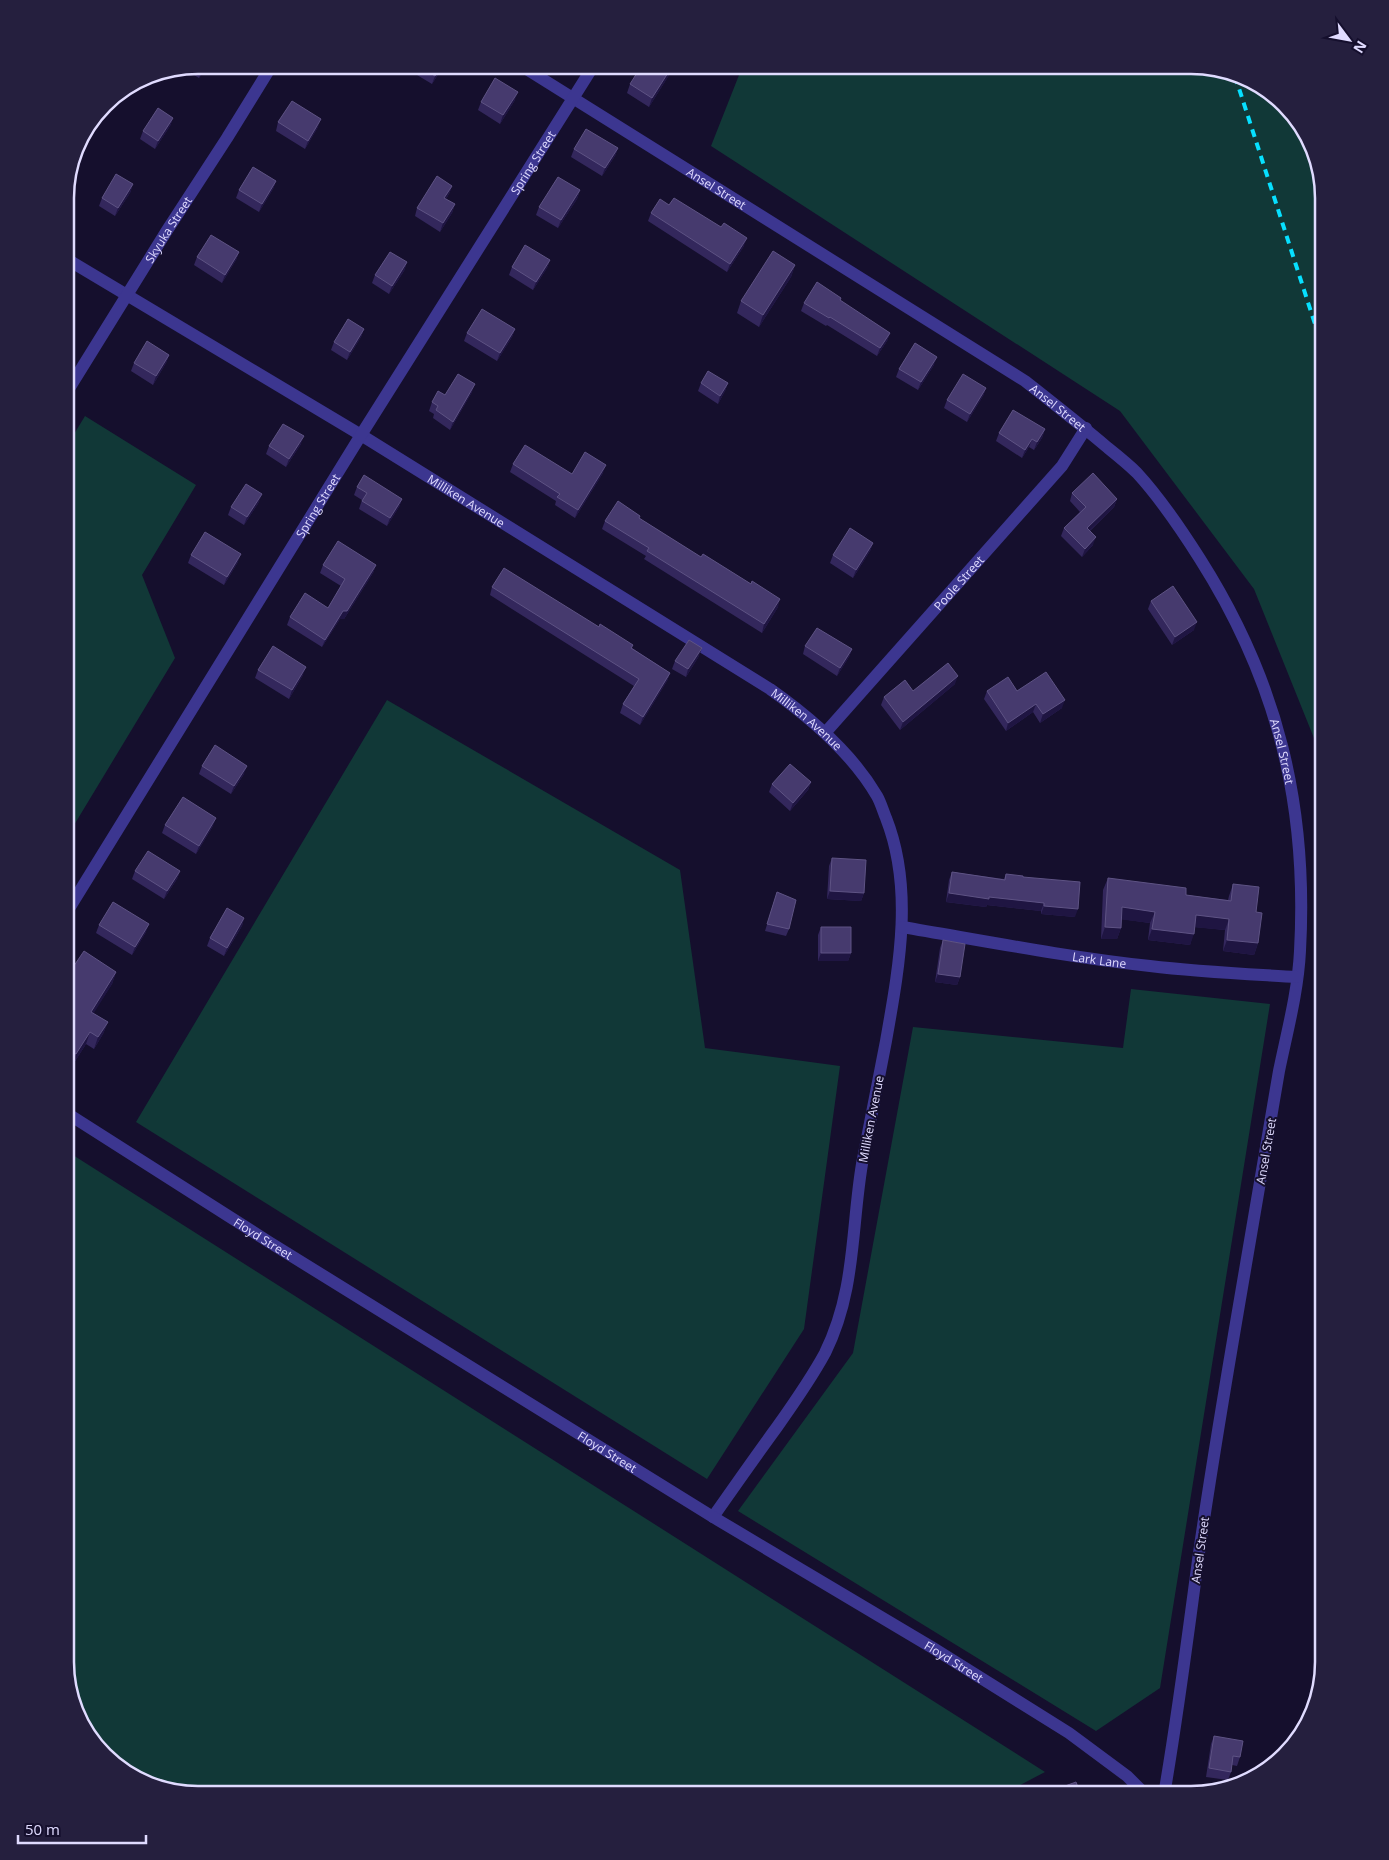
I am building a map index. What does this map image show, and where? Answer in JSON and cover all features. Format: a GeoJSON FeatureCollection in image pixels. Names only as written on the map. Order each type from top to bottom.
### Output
{"type":"FeatureCollection","features":[{"type":"Feature","properties":{"kind":"street","name":"Skyuka Street"},"geometry":{"type":"LineString","coordinates":[[74,381],[266,74]]}},
{"type":"Feature","properties":{"kind":"street","name":"Ansel Street"},"geometry":{"type":"LineString","coordinates":[[535,74],[1025,381],[1086,428],[1135,471],[1180,528],[1221,593],[1256,664],[1274,714],[1286,758],[1297,820],[1301,873],[1298,977],[1279,1074],[1218,1428],[1178,1717],[1166,1786]]}},
{"type":"Feature","properties":{"kind":"street","name":"Spring Street"},"geometry":{"type":"LineString","coordinates":[[74,900],[361,435],[589,74]]}},
{"type":"Feature","properties":{"kind":"street","name":"Milliken Avenue"},"geometry":{"type":"LineString","coordinates":[[74,264],[361,435],[770,689],[795,707],[825,733],[849,758],[878,798],[892,833],[899,862],[903,912],[902,928],[894,996],[862,1167],[850,1274],[841,1314],[825,1352],[804,1388],[713,1517]]}},
{"type":"Feature","properties":{"kind":"street","name":"Poole Street"},"geometry":{"type":"LineString","coordinates":[[825,733],[1062,466],[1086,428]]}},
{"type":"Feature","properties":{"kind":"street","name":"Lark Lane"},"geometry":{"type":"LineString","coordinates":[[902,928],[1068,956],[1189,971],[1298,977]]}},
{"type":"Feature","properties":{"kind":"street","name":"Floyd Street"},"geometry":{"type":"LineString","coordinates":[[74,1118],[277,1247],[713,1517],[925,1643],[1069,1733],[1127,1776],[1137,1786]]}},
{"type":"Feature","properties":{"kind":"green space"},"geometry":{"type":"Polygon","coordinates":[[[739,74],[1199,74],[1231,80],[1267,99],[1294,129],[1306,150],[1314,182],[1315,741],[1254,589],[1120,411],[711,146],[739,74]]]}},
{"type":"Feature","properties":{"kind":"green space"},"geometry":{"type":"Polygon","coordinates":[[[85,416],[196,485],[142,575],[175,658],[74,825],[74,434],[85,416]]]}},
{"type":"Feature","properties":{"kind":"green space"},"geometry":{"type":"Polygon","coordinates":[[[387,700],[680,870],[705,1048],[840,1066],[804,1329],[707,1479],[136,1122],[387,700]]]}},
{"type":"Feature","properties":{"kind":"green space"},"geometry":{"type":"Polygon","coordinates":[[[1131,989],[1270,1004],[1160,1688],[1096,1731],[738,1511],[853,1353],[913,1027],[1123,1048],[1131,989]]]}},
{"type":"Feature","properties":{"kind":"green space"},"geometry":{"type":"Polygon","coordinates":[[[74,1156],[1045,1772],[1018,1786],[198,1786],[174,1784],[158,1780],[129,1765],[105,1744],[90,1724],[83,1710],[75,1678],[74,1156]]]}},
{"type":"Feature","properties":{"kind":"building"},"geometry":{"type":"Polygon","coordinates":[[[636,74],[667,74],[652,98],[630,84],[636,74]]]}},
{"type":"Feature","properties":{"kind":"building"},"geometry":{"type":"Polygon","coordinates":[[[495,78],[518,92],[503,115],[481,102],[495,78]]]}},
{"type":"Feature","properties":{"kind":"building"},"geometry":{"type":"Polygon","coordinates":[[[292,101],[321,119],[308,141],[278,122],[292,101]]]}},
{"type":"Feature","properties":{"kind":"building"},"geometry":{"type":"Polygon","coordinates":[[[158,108],[173,118],[158,141],[143,131],[158,108]]]}},
{"type":"Feature","properties":{"kind":"building"},"geometry":{"type":"Polygon","coordinates":[[[586,129],[618,148],[605,168],[574,149],[586,129]]]}},
{"type":"Feature","properties":{"kind":"building"},"geometry":{"type":"Polygon","coordinates":[[[253,167],[276,181],[262,204],[239,190],[253,167]]]}},
{"type":"Feature","properties":{"kind":"building"},"geometry":{"type":"Polygon","coordinates":[[[116,174],[133,184],[118,208],[102,198],[116,174]]]}},
{"type":"Feature","properties":{"kind":"building"},"geometry":{"type":"Polygon","coordinates":[[[437,176],[452,186],[444,198],[455,204],[443,223],[417,208],[437,176]]]}},
{"type":"Feature","properties":{"kind":"building"},"geometry":{"type":"Polygon","coordinates":[[[558,177],[580,190],[561,220],[539,207],[558,177]]]}},
{"type":"Feature","properties":{"kind":"building"},"geometry":{"type":"Polygon","coordinates":[[[674,198],[721,227],[724,223],[747,238],[730,264],[651,213],[660,199],[669,205],[674,198]]]}},
{"type":"Feature","properties":{"kind":"building"},"geometry":{"type":"Polygon","coordinates":[[[211,235],[239,252],[225,275],[197,257],[211,235]]]}},
{"type":"Feature","properties":{"kind":"building"},"geometry":{"type":"Polygon","coordinates":[[[525,245],[550,260],[536,282],[512,267],[525,245]]]}},
{"type":"Feature","properties":{"kind":"building"},"geometry":{"type":"Polygon","coordinates":[[[773,251],[795,265],[763,315],[741,301],[773,251]]]}},
{"type":"Feature","properties":{"kind":"building"},"geometry":{"type":"Polygon","coordinates":[[[390,252],[407,262],[392,286],[375,275],[390,252]]]}},
{"type":"Feature","properties":{"kind":"building"},"geometry":{"type":"Polygon","coordinates":[[[817,282],[841,298],[840,300],[890,333],[880,348],[804,303],[817,282]]]}},
{"type":"Feature","properties":{"kind":"building"},"geometry":{"type":"Polygon","coordinates":[[[482,309],[515,329],[500,353],[467,333],[482,309]]]}},
{"type":"Feature","properties":{"kind":"building"},"geometry":{"type":"Polygon","coordinates":[[[348,319],[364,329],[350,352],[334,342],[348,319]]]}},
{"type":"Feature","properties":{"kind":"building"},"geometry":{"type":"Polygon","coordinates":[[[147,341],[169,355],[156,376],[134,363],[147,341]]]}},
{"type":"Feature","properties":{"kind":"building"},"geometry":{"type":"Polygon","coordinates":[[[915,343],[937,357],[921,382],[899,369],[915,343]]]}},
{"type":"Feature","properties":{"kind":"building"},"geometry":{"type":"Polygon","coordinates":[[[708,371],[728,383],[720,396],[701,383],[708,371]]]}},
{"type":"Feature","properties":{"kind":"building"},"geometry":{"type":"Polygon","coordinates":[[[458,374],[475,384],[453,422],[436,410],[438,406],[432,402],[438,391],[445,395],[458,374]]]}},
{"type":"Feature","properties":{"kind":"building"},"geometry":{"type":"Polygon","coordinates":[[[963,374],[986,388],[970,414],[947,400],[963,374]]]}},
{"type":"Feature","properties":{"kind":"building"},"geometry":{"type":"Polygon","coordinates":[[[1013,410],[1045,429],[1037,442],[1032,439],[1025,450],[999,433],[1013,410]]]}},
{"type":"Feature","properties":{"kind":"building"},"geometry":{"type":"Polygon","coordinates":[[[283,424],[304,436],[289,459],[269,446],[283,424]]]}},
{"type":"Feature","properties":{"kind":"building"},"geometry":{"type":"Polygon","coordinates":[[[525,445],[572,474],[585,452],[606,465],[578,510],[557,497],[560,494],[513,464],[525,445]]]}},
{"type":"Feature","properties":{"kind":"building"},"geometry":{"type":"Polygon","coordinates":[[[1093,473],[1117,499],[1087,528],[1096,537],[1085,549],[1064,528],[1086,507],[1072,493],[1093,473]]]}},
{"type":"Feature","properties":{"kind":"building"},"geometry":{"type":"Polygon","coordinates":[[[364,475],[402,499],[390,518],[362,501],[367,493],[357,487],[364,475]]]}},
{"type":"Feature","properties":{"kind":"building"},"geometry":{"type":"Polygon","coordinates":[[[246,484],[262,494],[247,517],[231,507],[246,484]]]}},
{"type":"Feature","properties":{"kind":"building"},"geometry":{"type":"Polygon","coordinates":[[[618,501],[640,516],[639,518],[701,557],[703,554],[751,584],[752,581],[780,599],[764,624],[647,551],[649,548],[605,521],[618,501]]]}},
{"type":"Feature","properties":{"kind":"building"},"geometry":{"type":"Polygon","coordinates":[[[850,528],[873,543],[856,570],[833,555],[850,528]]]}},
{"type":"Feature","properties":{"kind":"building"},"geometry":{"type":"Polygon","coordinates":[[[205,532],[241,554],[227,577],[191,555],[205,532]]]}},
{"type":"Feature","properties":{"kind":"building"},"geometry":{"type":"Polygon","coordinates":[[[338,541],[376,565],[347,611],[343,611],[325,640],[290,617],[305,593],[328,608],[345,579],[323,565],[338,541]]]}},
{"type":"Feature","properties":{"kind":"building"},"geometry":{"type":"Polygon","coordinates":[[[504,568],[599,627],[600,624],[633,645],[631,648],[670,673],[643,717],[623,704],[639,679],[492,587],[504,568]]]}},
{"type":"Feature","properties":{"kind":"building"},"geometry":{"type":"Polygon","coordinates":[[[1173,586],[1197,622],[1175,637],[1151,601],[1173,586]]]}},
{"type":"Feature","properties":{"kind":"building"},"geometry":{"type":"Polygon","coordinates":[[[817,628],[852,649],[840,668],[805,646],[817,628]]]}},
{"type":"Feature","properties":{"kind":"building"},"geometry":{"type":"Polygon","coordinates":[[[689,640],[702,648],[688,669],[675,661],[689,640]]]}},
{"type":"Feature","properties":{"kind":"building"},"geometry":{"type":"Polygon","coordinates":[[[273,646],[306,667],[292,690],[258,670],[273,646]]]}},
{"type":"Feature","properties":{"kind":"building"},"geometry":{"type":"Polygon","coordinates":[[[948,663],[958,676],[903,722],[884,697],[905,680],[913,691],[948,663]]]}},
{"type":"Feature","properties":{"kind":"building"},"geometry":{"type":"Polygon","coordinates":[[[1046,672],[1065,700],[1043,714],[1036,704],[1008,723],[987,691],[1008,677],[1017,691],[1046,672]]]}},
{"type":"Feature","properties":{"kind":"building"},"geometry":{"type":"Polygon","coordinates":[[[215,745],[247,766],[234,786],[202,766],[215,745]]]}},
{"type":"Feature","properties":{"kind":"building"},"geometry":{"type":"Polygon","coordinates":[[[790,764],[811,782],[793,803],[772,784],[790,764]]]}},
{"type":"Feature","properties":{"kind":"building"},"geometry":{"type":"Polygon","coordinates":[[[183,797],[216,818],[199,846],[165,825],[183,797]]]}},
{"type":"Feature","properties":{"kind":"building"},"geometry":{"type":"Polygon","coordinates":[[[148,851],[180,871],[167,891],[135,871],[148,851]]]}},
{"type":"Feature","properties":{"kind":"building"},"geometry":{"type":"Polygon","coordinates":[[[832,858],[866,860],[864,893],[830,891],[832,858]]]}},
{"type":"Feature","properties":{"kind":"building"},"geometry":{"type":"Polygon","coordinates":[[[952,872],[1005,880],[1006,874],[1080,882],[1078,909],[1044,906],[1044,903],[989,897],[989,899],[949,893],[952,872]]]}},
{"type":"Feature","properties":{"kind":"building"},"geometry":{"type":"Polygon","coordinates":[[[1108,878],[1186,888],[1186,895],[1231,901],[1233,884],[1259,887],[1256,912],[1262,913],[1258,943],[1227,940],[1229,919],[1196,915],[1194,934],[1152,929],[1155,912],[1122,907],[1121,928],[1105,927],[1108,878]]]}},
{"type":"Feature","properties":{"kind":"building"},"geometry":{"type":"Polygon","coordinates":[[[777,892],[796,900],[789,929],[767,924],[777,892]]]}},
{"type":"Feature","properties":{"kind":"building"},"geometry":{"type":"Polygon","coordinates":[[[113,902],[149,924],[135,947],[99,925],[113,902]]]}},
{"type":"Feature","properties":{"kind":"building"},"geometry":{"type":"Polygon","coordinates":[[[227,908],[244,918],[227,948],[210,938],[227,908]]]}},
{"type":"Feature","properties":{"kind":"building"},"geometry":{"type":"Polygon","coordinates":[[[821,927],[851,927],[851,953],[821,953],[821,927]]]}},
{"type":"Feature","properties":{"kind":"building"},"geometry":{"type":"Polygon","coordinates":[[[943,940],[965,944],[960,977],[938,974],[943,940]]]}},
{"type":"Feature","properties":{"kind":"building"},"geometry":{"type":"Polygon","coordinates":[[[84,951],[116,972],[91,1012],[108,1022],[98,1037],[90,1032],[76,1054],[74,1053],[74,966],[84,951]]]}},
{"type":"Feature","properties":{"kind":"building"},"geometry":{"type":"Polygon","coordinates":[[[1214,1736],[1243,1741],[1240,1757],[1233,1756],[1231,1772],[1209,1768],[1214,1736]]]}},
{"type":"Feature","properties":{"kind":"building"},"geometry":{"type":"Polygon","coordinates":[[[1076,1782],[1078,1786],[1065,1786],[1076,1782]]]}},
{"type":"Feature","properties":{"kind":"railway"},"geometry":{"type":"LineString","coordinates":[[1237,83],[1315,324]]}}]}
